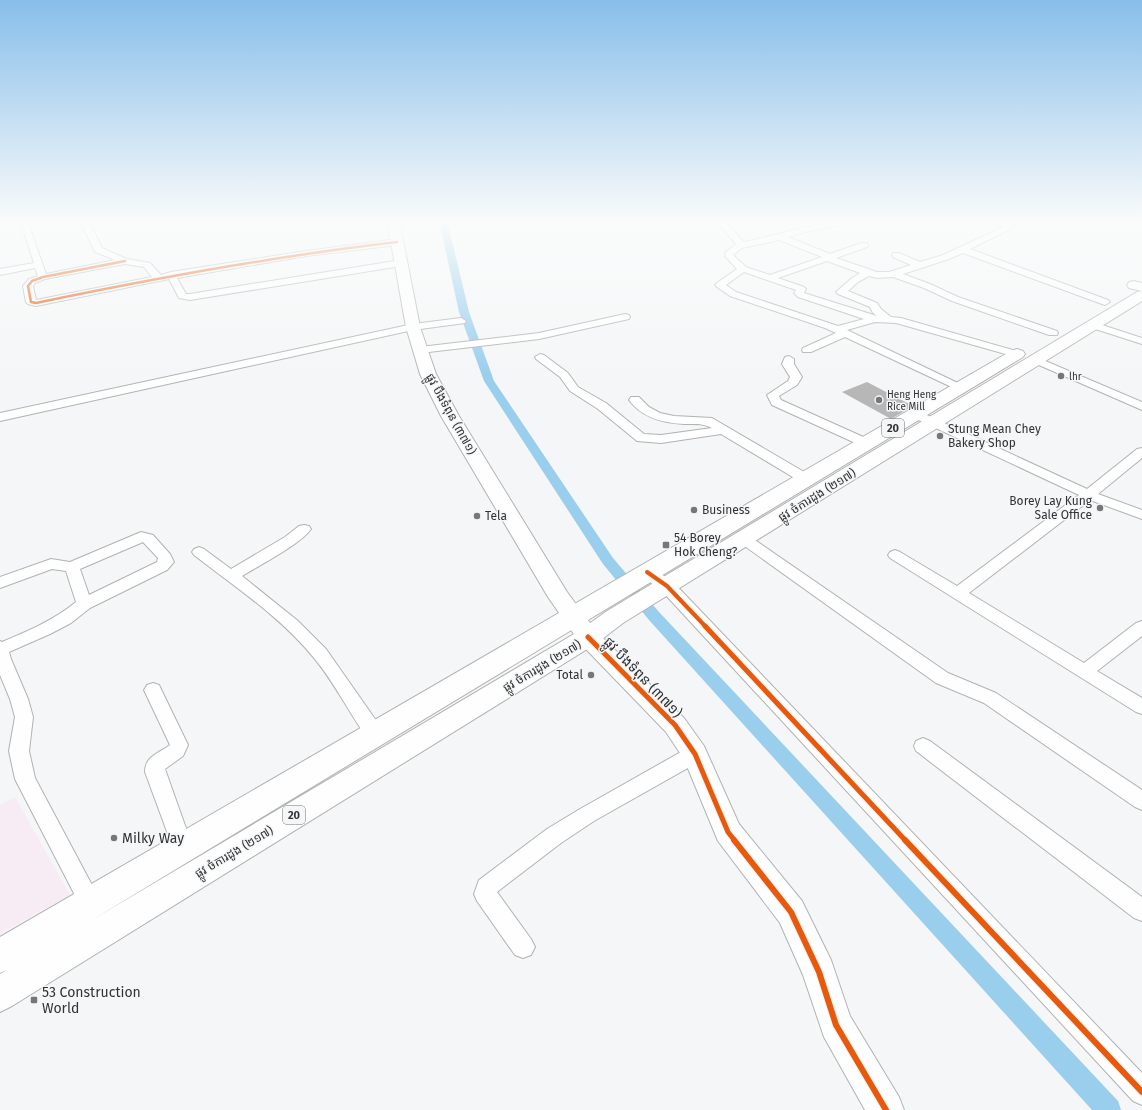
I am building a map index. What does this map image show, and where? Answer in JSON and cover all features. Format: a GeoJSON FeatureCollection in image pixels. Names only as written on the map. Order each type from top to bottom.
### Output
{"type":"FeatureCollection","features":[{"type":"Feature","properties":{"kind":"main road","name":"ផ្លូវ បឹងទំពុន (៣៧១)"},"geometry":{"type":"LineString","coordinates":[[403,272],[413,327],[420,350],[428,374],[450,416],[543,571],[581,627],[675,725],[695,754],[728,832],[791,912],[819,972],[836,1025],[886,1110]]}},
{"type":"Feature","properties":{"kind":"main road","name":"ផ្លូវ ចំការដូង (២១៧)"},"geometry":{"type":"LineString","coordinates":[[0,956],[375,734],[581,627],[615,617],[654,581],[806,479],[1105,302],[1140,287]]}},
{"type":"Feature","properties":{"kind":"main road","name":"ផ្លូវ ចំការដូង (២១៧)"},"geometry":{"type":"LineString","coordinates":[[0,994],[581,627],[597,602],[654,581],[744,539],[1093,325],[1140,287]]}},
{"type":"Feature","properties":{"kind":"street"},"geometry":{"type":"LineString","coordinates":[[41,272],[43,277]]}},
{"type":"Feature","properties":{"kind":"street"},"geometry":{"type":"LineString","coordinates":[[70,272],[43,277],[29,284],[28,286],[31,302],[33,303],[191,272]]}},
{"type":"Feature","properties":{"kind":"street"},"geometry":{"type":"LineString","coordinates":[[153,272],[158,278]]}},
{"type":"Feature","properties":{"kind":"street"},"geometry":{"type":"LineString","coordinates":[[171,275],[182,296],[190,297],[346,272]]}},
{"type":"Feature","properties":{"kind":"street"},"geometry":{"type":"LineString","coordinates":[[739,272],[722,282],[720,285],[722,288],[733,294],[796,315],[840,332],[960,388]]}},
{"type":"Feature","properties":{"kind":"street"},"geometry":{"type":"LineString","coordinates":[[750,272],[800,288],[802,290],[799,292],[800,294],[875,319],[888,319],[913,324],[1016,354]]}},
{"type":"Feature","properties":{"kind":"street"},"geometry":{"type":"LineString","coordinates":[[768,278],[786,272]]}},
{"type":"Feature","properties":{"kind":"street"},"geometry":{"type":"LineString","coordinates":[[865,272],[877,275],[894,274],[901,272]]}},
{"type":"Feature","properties":{"kind":"street"},"geometry":{"type":"LineString","coordinates":[[1023,272],[1105,302]]}},
{"type":"Feature","properties":{"kind":"street"},"geometry":{"type":"LineString","coordinates":[[868,273],[855,280],[841,292],[874,305],[877,311],[888,319]]}},
{"type":"Feature","properties":{"kind":"street"},"geometry":{"type":"LineString","coordinates":[[894,274],[927,286],[950,297],[1053,333]]}},
{"type":"Feature","properties":{"kind":"street"},"geometry":{"type":"LineString","coordinates":[[950,297],[955,292],[954,287]]}},
{"type":"Feature","properties":{"kind":"street"},"geometry":{"type":"LineString","coordinates":[[796,315],[820,301]]}},
{"type":"Feature","properties":{"kind":"street"},"geometry":{"type":"LineString","coordinates":[[420,350],[539,336],[625,317]]}},
{"type":"Feature","properties":{"kind":"street"},"geometry":{"type":"LineString","coordinates":[[807,350],[840,332],[875,319]]}},
{"type":"Feature","properties":{"kind":"street"},"geometry":{"type":"LineString","coordinates":[[0,417],[413,327],[461,321]]}},
{"type":"Feature","properties":{"kind":"street"},"geometry":{"type":"LineString","coordinates":[[1093,325],[1142,341]]}},
{"type":"Feature","properties":{"kind":"street"},"geometry":{"type":"LineString","coordinates":[[540,357],[564,375],[574,389],[602,406],[641,438],[661,439],[723,430]]}},
{"type":"Feature","properties":{"kind":"street"},"geometry":{"type":"LineString","coordinates":[[789,359],[788,364],[796,377],[792,383],[773,395],[776,402],[866,443]]}},
{"type":"Feature","properties":{"kind":"street"},"geometry":{"type":"LineString","coordinates":[[1036,360],[1142,406]]}},
{"type":"Feature","properties":{"kind":"street"},"geometry":{"type":"LineString","coordinates":[[634,400],[645,410],[656,416],[674,420],[708,421],[806,479]]}},
{"type":"Feature","properties":{"kind":"street"},"geometry":{"type":"LineString","coordinates":[[916,414],[1089,495],[1142,515]]}},
{"type":"Feature","properties":{"kind":"street"},"geometry":{"type":"LineString","coordinates":[[957,594],[1089,495],[1142,452]]}},
{"type":"Feature","properties":{"kind":"street"},"geometry":{"type":"LineString","coordinates":[[231,576],[290,540],[304,528]]}},
{"type":"Feature","properties":{"kind":"street"},"geometry":{"type":"LineString","coordinates":[[0,583],[51,564],[72,567],[141,537],[148,538],[165,557],[166,562],[162,566],[84,604],[72,615],[50,628],[0,648],[2,659],[19,699],[24,717],[19,752],[25,779],[90,902]]}},
{"type":"Feature","properties":{"kind":"street"},"geometry":{"type":"LineString","coordinates":[[744,539],[942,678],[990,698],[1142,801]]}},
{"type":"Feature","properties":{"kind":"street"},"geometry":{"type":"LineString","coordinates":[[199,552],[266,602],[297,630],[320,654],[360,715],[375,734]]}},
{"type":"Feature","properties":{"kind":"street"},"geometry":{"type":"LineString","coordinates":[[895,556],[1142,707]]}},
{"type":"Feature","properties":{"kind":"street"},"geometry":{"type":"LineString","coordinates":[[72,567],[84,604]]}},
{"type":"Feature","properties":{"kind":"street"},"geometry":{"type":"LineString","coordinates":[[654,581],[1142,1092]]}},
{"type":"Feature","properties":{"kind":"street"},"geometry":{"type":"LineString","coordinates":[[1084,672],[1142,627]]}},
{"type":"Feature","properties":{"kind":"street"},"geometry":{"type":"LineString","coordinates":[[153,690],[179,745],[176,751],[155,765],[155,772],[183,848]]}},
{"type":"Feature","properties":{"kind":"street"},"geometry":{"type":"LineString","coordinates":[[923,746],[1142,910]]}},
{"type":"Feature","properties":{"kind":"street"},"geometry":{"type":"LineString","coordinates":[[523,948],[485,894],[487,887],[554,836],[587,815],[695,754]]}},
{"type":"Feature","properties":{"kind":"shaded area"},"geometry":{"type":"Polygon","coordinates":[[[15,797],[70,895],[0,934],[0,805],[15,797]]]}},
{"type":"Feature","properties":{"kind":"building","name":"Heng Heng Rice Mill"},"geometry":{"type":"Polygon","coordinates":[[[867,382],[913,406],[891,419],[842,392],[867,382]]]}},
{"type":"Feature","properties":{"kind":"waterway"},"geometry":{"type":"LineString","coordinates":[[455,272],[464,312],[489,381],[608,561],[654,616],[1109,1110]]}},
{"type":"Feature","properties":{"kind":"cycle path"},"geometry":{"type":"LineString","coordinates":[[70,272],[43,277],[32,281],[28,286],[31,302],[36,303],[195,272]]}},
{"type":"Feature","properties":{"kind":"cycle path"},"geometry":{"type":"LineString","coordinates":[[647,572],[667,586],[1142,1092]]}},
{"type":"Feature","properties":{"kind":"cycle path"},"geometry":{"type":"LineString","coordinates":[[588,637],[675,725],[695,754],[728,832],[791,912],[819,972],[836,1025],[886,1110]]}},
{"type":"Feature","properties":{"kind":"place","name":"lhr"},"geometry":{"type":"Point","coordinates":[1061,376]}},
{"type":"Feature","properties":{"kind":"place","name":"Heng Heng Rice Mill"},"geometry":{"type":"Point","coordinates":[879,400]}},
{"type":"Feature","properties":{"kind":"place","name":"Stung Mean Chey Bakery Shop"},"geometry":{"type":"Point","coordinates":[940,436]}},
{"type":"Feature","properties":{"kind":"place","name":"Borey Lay Kung Sale Office"},"geometry":{"type":"Point","coordinates":[1100,508]}},
{"type":"Feature","properties":{"kind":"place","name":"Business"},"geometry":{"type":"Point","coordinates":[694,510]}},
{"type":"Feature","properties":{"kind":"place","name":"Tela"},"geometry":{"type":"Point","coordinates":[477,516]}},
{"type":"Feature","properties":{"kind":"place","name":"54 Borey Hok Cheng?"},"geometry":{"type":"Point","coordinates":[666,545]}},
{"type":"Feature","properties":{"kind":"place","name":"Total"},"geometry":{"type":"Point","coordinates":[591,675]}},
{"type":"Feature","properties":{"kind":"place","name":"Milky Way"},"geometry":{"type":"Point","coordinates":[114,838]}},
{"type":"Feature","properties":{"kind":"place","name":"53 Construction World"},"geometry":{"type":"Point","coordinates":[34,1000]}}]}
